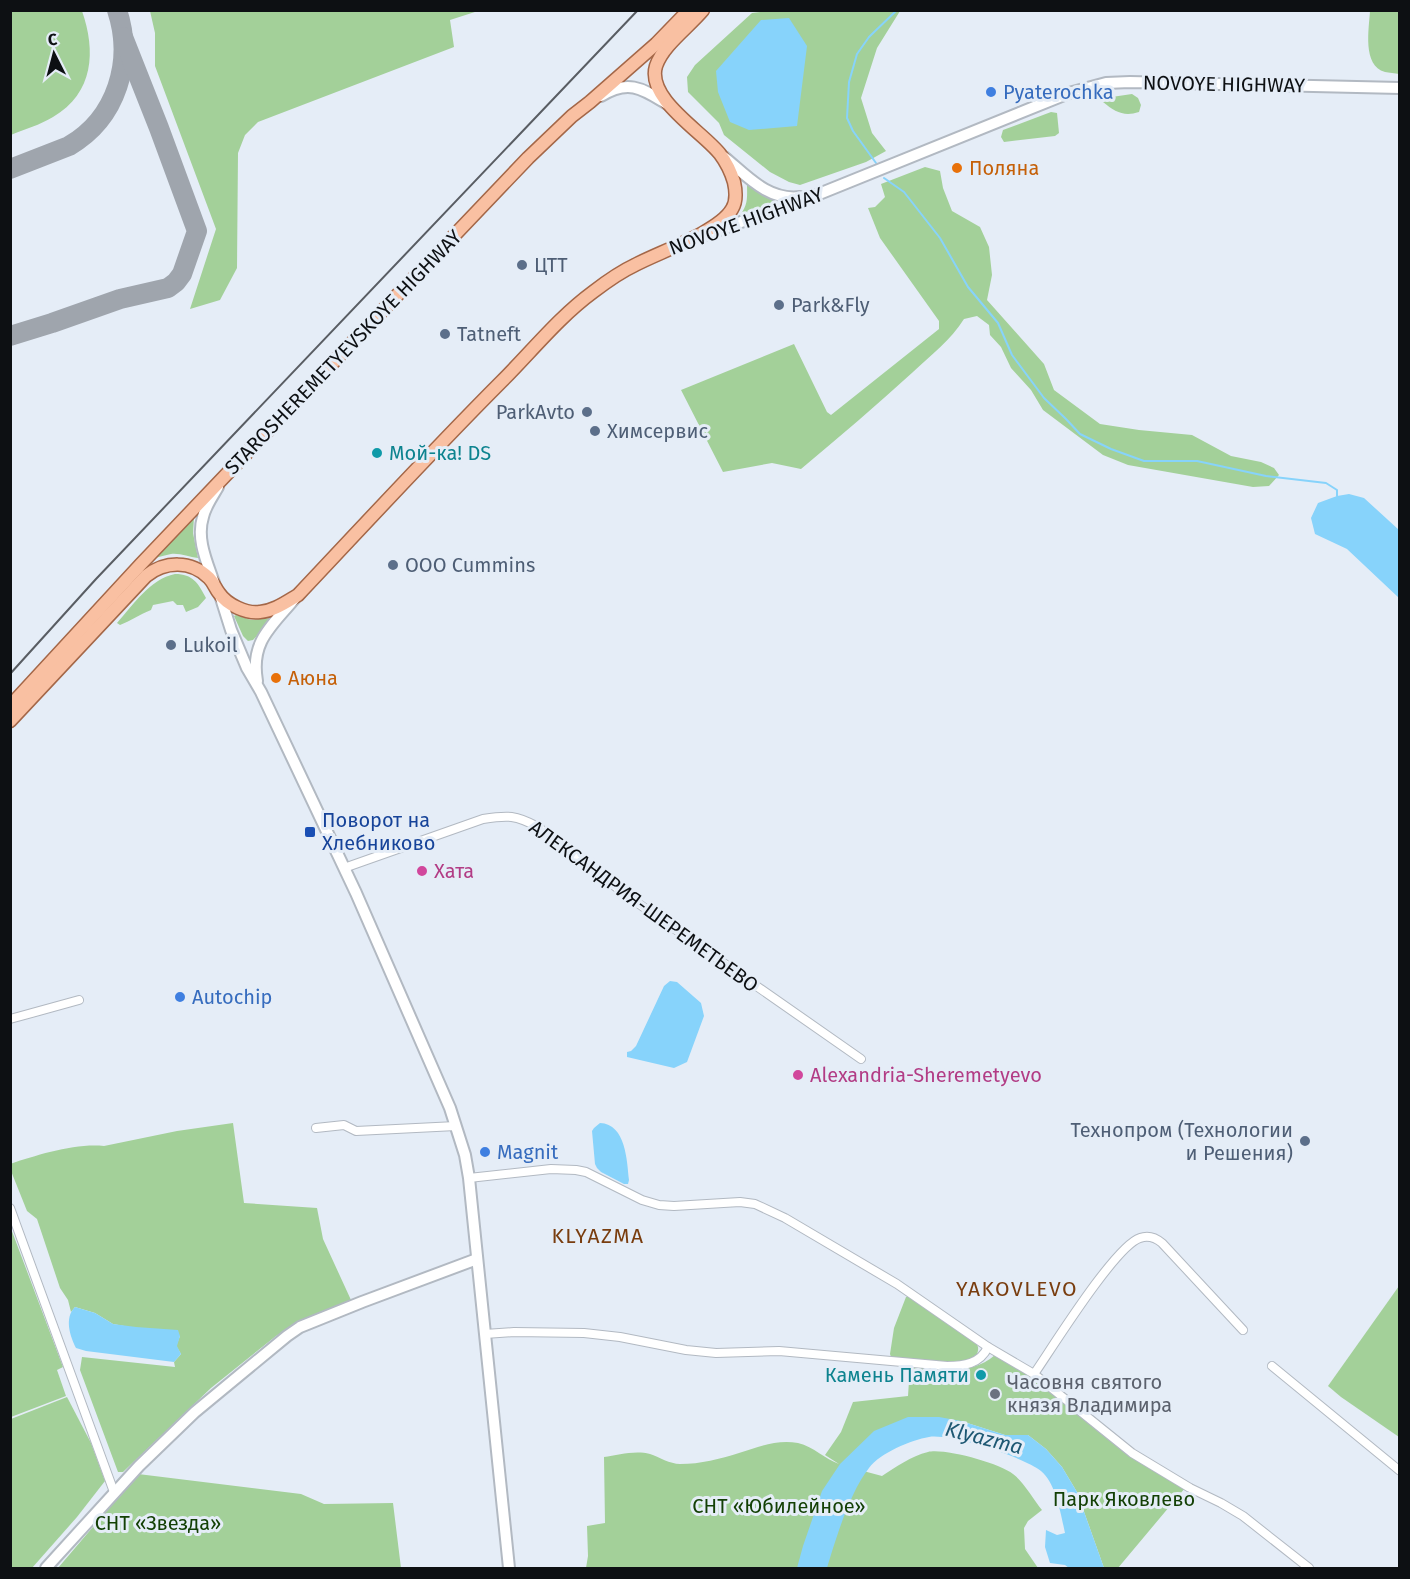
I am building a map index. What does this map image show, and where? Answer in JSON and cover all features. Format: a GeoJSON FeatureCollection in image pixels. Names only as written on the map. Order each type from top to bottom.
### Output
{"type":"FeatureCollection","features":[{"type":"Feature","properties":{"kind":"main road","name":"STAROSHEREMETYEVSKOYE HIGHWAY"},"geometry":{"type":"LineString","coordinates":[[10,706],[133,572],[528,159],[572,116],[656,44],[689,10]]}},
{"type":"Feature","properties":{"kind":"main road"},"geometry":{"type":"LineString","coordinates":[[703,10],[666,48],[656,65],[658,89],[669,105],[719,153],[760,187],[779,197],[792,198],[819,194]]}},
{"type":"Feature","properties":{"kind":"main road","name":"NOVOYE HIGHWAY"},"geometry":{"type":"LineString","coordinates":[[220,595],[240,609],[260,612],[279,606],[298,595],[486,397],[591,292],[632,266],[690,240],[819,194],[1069,93],[1106,83],[1400,88]]}},
{"type":"Feature","properties":{"kind":"main road"},"geometry":{"type":"LineString","coordinates":[[590,102],[609,91],[628,86],[647,92],[669,105]]}},
{"type":"Feature","properties":{"kind":"main road"},"geometry":{"type":"LineString","coordinates":[[690,240],[725,218],[733,209],[736,199],[735,189],[728,166],[719,153]]}},
{"type":"Feature","properties":{"kind":"main road"},"geometry":{"type":"LineString","coordinates":[[226,474],[202,517],[204,554],[214,583],[247,668],[344,868],[446,1098],[465,1155],[470,1178],[509,1569]]}},
{"type":"Feature","properties":{"kind":"main road"},"geometry":{"type":"LineString","coordinates":[[10,722],[153,571],[162,566],[179,564],[198,569],[214,583]]}},
{"type":"Feature","properties":{"kind":"main road"},"geometry":{"type":"LineString","coordinates":[[258,687],[255,669],[257,649],[264,635],[298,595]]}},
{"type":"Feature","properties":{"kind":"main road"},"geometry":{"type":"LineString","coordinates":[[46,1569],[114,1492],[195,1412],[287,1336],[300,1327],[477,1259]]}},
{"type":"Feature","properties":{"kind":"street","name":"АЛЕКСАНДРИЯ-ШЕРЕМЕТЬЕВО"},"geometry":{"type":"LineString","coordinates":[[344,868],[483,819],[514,816],[538,827],[638,903],[861,1059]]}},
{"type":"Feature","properties":{"kind":"street"},"geometry":{"type":"LineString","coordinates":[[10,1019],[79,1000]]}},
{"type":"Feature","properties":{"kind":"street"},"geometry":{"type":"LineString","coordinates":[[316,1128],[344,1125],[356,1131],[456,1126]]}},
{"type":"Feature","properties":{"kind":"street"},"geometry":{"type":"LineString","coordinates":[[470,1178],[551,1169],[576,1170],[586,1172],[642,1200],[659,1205],[740,1202],[755,1204],[785,1218],[897,1284],[988,1347],[1034,1374],[1132,1453],[1190,1488],[1243,1516],[1309,1569]]}},
{"type":"Feature","properties":{"kind":"street"},"geometry":{"type":"LineString","coordinates":[[10,1208],[114,1492]]}},
{"type":"Feature","properties":{"kind":"street"},"geometry":{"type":"LineString","coordinates":[[1034,1374],[1104,1272],[1125,1248],[1140,1238],[1152,1238],[1162,1243],[1243,1330]]}},
{"type":"Feature","properties":{"kind":"street"},"geometry":{"type":"LineString","coordinates":[[485,1334],[584,1333],[716,1353],[779,1351],[947,1366],[970,1364],[981,1358],[988,1347]]}},
{"type":"Feature","properties":{"kind":"street"},"geometry":{"type":"LineString","coordinates":[[1272,1366],[1400,1471]]}},
{"type":"Feature","properties":{"kind":"green space"},"geometry":{"type":"Polygon","coordinates":[[[11,10],[82,11],[90,56],[84,83],[77,96],[67,107],[38,125],[11,135],[11,10]]]}},
{"type":"Feature","properties":{"kind":"green space"},"geometry":{"type":"Polygon","coordinates":[[[150,10],[478,11],[450,20],[454,47],[258,122],[245,135],[238,153],[237,268],[220,300],[190,309],[216,229],[155,66],[155,33],[150,10]]]}},
{"type":"Feature","properties":{"kind":"green space"},"geometry":{"type":"Polygon","coordinates":[[[777,10],[900,11],[877,48],[861,98],[872,133],[886,151],[866,162],[800,185],[789,182],[770,172],[724,135],[719,123],[688,92],[687,77],[695,65],[752,13],[777,10]]]}},
{"type":"Feature","properties":{"kind":"green space"},"geometry":{"type":"Polygon","coordinates":[[[1370,11],[1399,11],[1399,74],[1385,72],[1373,62],[1368,46],[1370,11]]]}},
{"type":"Feature","properties":{"kind":"green space"},"geometry":{"type":"Polygon","coordinates":[[[1132,94],[1138,98],[1141,105],[1139,112],[1120,113],[1103,102],[1105,98],[1132,94]]]}},
{"type":"Feature","properties":{"kind":"green space"},"geometry":{"type":"Polygon","coordinates":[[[1051,112],[1057,113],[1059,133],[1055,136],[1004,142],[1001,137],[1003,130],[1051,112]]]}},
{"type":"Feature","properties":{"kind":"green space"},"geometry":{"type":"Polygon","coordinates":[[[925,167],[940,171],[943,188],[952,211],[980,227],[989,247],[992,275],[987,300],[1044,364],[1054,390],[1100,424],[1192,435],[1231,456],[1261,462],[1274,468],[1279,475],[1269,486],[1253,487],[1128,465],[1103,455],[1043,410],[1031,390],[1011,368],[1001,347],[990,335],[989,325],[977,316],[964,319],[934,353],[801,469],[772,463],[723,472],[681,390],[794,344],[827,412],[831,415],[939,329],[939,321],[880,238],[868,208],[875,207],[885,197],[881,184],[925,167]]]}},
{"type":"Feature","properties":{"kind":"green space"},"geometry":{"type":"Polygon","coordinates":[[[747,182],[765,196],[781,203],[737,218],[745,206],[747,182]]]}},
{"type":"Feature","properties":{"kind":"green space"},"geometry":{"type":"Polygon","coordinates":[[[194,517],[193,533],[198,558],[169,554],[155,558],[194,517]]]}},
{"type":"Feature","properties":{"kind":"green space"},"geometry":{"type":"Polygon","coordinates":[[[175,574],[191,578],[200,588],[206,598],[198,607],[186,612],[183,605],[177,605],[173,601],[153,605],[151,610],[120,625],[117,623],[150,587],[175,574]]]}},
{"type":"Feature","properties":{"kind":"green space"},"geometry":{"type":"Polygon","coordinates":[[[234,616],[251,620],[270,618],[271,620],[253,640],[248,641],[243,636],[234,616]]]}},
{"type":"Feature","properties":{"kind":"green space"},"geometry":{"type":"Polygon","coordinates":[[[233,1123],[244,1203],[317,1208],[323,1239],[351,1300],[347,1304],[297,1323],[276,1336],[211,1388],[123,1472],[118,1472],[80,1370],[82,1357],[175,1367],[174,1362],[181,1354],[176,1346],[180,1336],[113,1324],[95,1313],[75,1307],[71,1312],[68,1300],[60,1288],[37,1219],[27,1211],[10,1164],[69,1148],[104,1146],[177,1131],[233,1123]]]}},
{"type":"Feature","properties":{"kind":"green space"},"geometry":{"type":"Polygon","coordinates":[[[10,1226],[63,1367],[57,1370],[66,1396],[11,1417],[10,1226]]]}},
{"type":"Feature","properties":{"kind":"green space"},"geometry":{"type":"Polygon","coordinates":[[[1399,1286],[1399,1437],[1328,1386],[1399,1286]]]}},
{"type":"Feature","properties":{"kind":"green space"},"geometry":{"type":"Polygon","coordinates":[[[909,1296],[975,1342],[978,1347],[977,1354],[972,1359],[950,1363],[891,1357],[894,1328],[906,1297],[909,1296]]]}},
{"type":"Feature","properties":{"kind":"green space","name":"СНТ «Юбилейное»"},"geometry":{"type":"Polygon","coordinates":[[[995,1355],[1033,1377],[1110,1441],[1147,1467],[1185,1488],[1118,1568],[1104,1568],[1077,1492],[1062,1467],[1046,1449],[1028,1435],[1005,1435],[961,1421],[841,1465],[882,1476],[916,1456],[936,1451],[971,1457],[1006,1470],[1021,1481],[1042,1510],[1028,1521],[1024,1528],[1025,1549],[1038,1568],[586,1568],[587,1526],[605,1523],[604,1457],[638,1452],[672,1463],[688,1464],[718,1459],[768,1444],[790,1442],[809,1447],[839,1464],[825,1455],[841,1432],[853,1402],[908,1396],[910,1366],[943,1370],[965,1369],[986,1362],[995,1355]]]}},
{"type":"Feature","properties":{"kind":"green space"},"geometry":{"type":"Polygon","coordinates":[[[67,1397],[91,1443],[105,1481],[32,1568],[11,1568],[11,1419],[67,1397]]]}},
{"type":"Feature","properties":{"kind":"green space","name":"СНТ «Звезда»"},"geometry":{"type":"Polygon","coordinates":[[[138,1474],[301,1494],[324,1504],[393,1503],[401,1568],[58,1568],[138,1474]]]}},
{"type":"Feature","properties":{"kind":"water"},"geometry":{"type":"Polygon","coordinates":[[[789,18],[807,46],[797,126],[749,130],[730,122],[718,92],[716,71],[761,20],[789,18]]]}},
{"type":"Feature","properties":{"kind":"water"},"geometry":{"type":"Polygon","coordinates":[[[1349,494],[1364,498],[1399,530],[1399,598],[1347,549],[1315,534],[1311,518],[1318,503],[1349,494]]]}},
{"type":"Feature","properties":{"kind":"water"},"geometry":{"type":"Polygon","coordinates":[[[670,981],[677,982],[701,1003],[704,1016],[687,1062],[674,1068],[627,1057],[627,1052],[636,1046],[664,986],[670,981]]]}},
{"type":"Feature","properties":{"kind":"water"},"geometry":{"type":"Polygon","coordinates":[[[600,1123],[609,1125],[620,1136],[626,1154],[628,1184],[601,1172],[595,1164],[592,1131],[600,1123]]]}},
{"type":"Feature","properties":{"kind":"water"},"geometry":{"type":"Polygon","coordinates":[[[75,1307],[95,1313],[113,1324],[178,1330],[180,1336],[177,1346],[181,1354],[174,1362],[76,1348],[70,1333],[69,1322],[75,1307]]]}},
{"type":"Feature","properties":{"kind":"water","name":"Klyazma"},"geometry":{"type":"Polygon","coordinates":[[[908,1417],[939,1417],[961,1421],[1005,1435],[1028,1435],[1046,1449],[1062,1467],[1077,1492],[1104,1568],[1069,1568],[1065,1565],[1050,1563],[1045,1547],[1046,1530],[1057,1535],[1065,1533],[1051,1483],[1041,1471],[1019,1459],[986,1447],[953,1439],[929,1437],[888,1452],[869,1468],[850,1502],[827,1568],[797,1568],[822,1491],[840,1464],[874,1431],[908,1417]]]}},
{"type":"Feature","properties":{"kind":"waterway"},"geometry":{"type":"LineString","coordinates":[[876,163],[853,131],[847,118],[849,82],[857,54],[869,37],[897,10]]}},
{"type":"Feature","properties":{"kind":"waterway"},"geometry":{"type":"LineString","coordinates":[[884,178],[904,192],[940,238],[968,287],[998,323],[1012,355],[1044,398],[1080,434],[1144,461],[1197,461],[1266,476],[1326,483],[1337,490],[1337,496]]}},
{"type":"Feature","properties":{"kind":"taxiway"},"geometry":{"type":"LineString","coordinates":[[10,169],[69,146],[86,134],[110,104],[122,68],[122,29],[117,10]]}},
{"type":"Feature","properties":{"kind":"taxiway"},"geometry":{"type":"LineString","coordinates":[[10,336],[120,299],[168,288],[182,274],[197,231],[123,37]]}},
{"type":"Feature","properties":{"kind":"railway"},"geometry":{"type":"LineString","coordinates":[[10,674],[96,579],[638,10]]}},
{"type":"Feature","properties":{"kind":"place","name":"Pyaterochka"},"geometry":{"type":"Point","coordinates":[991,92]}},
{"type":"Feature","properties":{"kind":"place","name":"Поляна"},"geometry":{"type":"Point","coordinates":[957,168]}},
{"type":"Feature","properties":{"kind":"place","name":"ЦТТ"},"geometry":{"type":"Point","coordinates":[522,265]}},
{"type":"Feature","properties":{"kind":"place","name":"Park&Fly"},"geometry":{"type":"Point","coordinates":[779,305]}},
{"type":"Feature","properties":{"kind":"place","name":"Tatneft"},"geometry":{"type":"Point","coordinates":[445,334]}},
{"type":"Feature","properties":{"kind":"place","name":"ParkAvto"},"geometry":{"type":"Point","coordinates":[587,412]}},
{"type":"Feature","properties":{"kind":"place","name":"Химсервис"},"geometry":{"type":"Point","coordinates":[595,431]}},
{"type":"Feature","properties":{"kind":"place","name":"Мой-ка! DS"},"geometry":{"type":"Point","coordinates":[377,453]}},
{"type":"Feature","properties":{"kind":"place","name":"OOO Cummins"},"geometry":{"type":"Point","coordinates":[393,565]}},
{"type":"Feature","properties":{"kind":"place","name":"Lukoil"},"geometry":{"type":"Point","coordinates":[171,645]}},
{"type":"Feature","properties":{"kind":"place","name":"Аюна"},"geometry":{"type":"Point","coordinates":[276,678]}},
{"type":"Feature","properties":{"kind":"place","name":"Поворот на Хлебниково"},"geometry":{"type":"Point","coordinates":[310,832]}},
{"type":"Feature","properties":{"kind":"place","name":"Хата"},"geometry":{"type":"Point","coordinates":[422,871]}},
{"type":"Feature","properties":{"kind":"place","name":"Autochip"},"geometry":{"type":"Point","coordinates":[180,997]}},
{"type":"Feature","properties":{"kind":"place","name":"Alexandria-Sheremetyevo"},"geometry":{"type":"Point","coordinates":[798,1075]}},
{"type":"Feature","properties":{"kind":"place","name":"Технопром (Технологии и Решения)"},"geometry":{"type":"Point","coordinates":[1305,1141]}},
{"type":"Feature","properties":{"kind":"place","name":"Magnit"},"geometry":{"type":"Point","coordinates":[485,1152]}},
{"type":"Feature","properties":{"kind":"place","name":"Камень Памяти"},"geometry":{"type":"Point","coordinates":[981,1375]}},
{"type":"Feature","properties":{"kind":"place","name":"Часовня святого князя Владимира"},"geometry":{"type":"Point","coordinates":[995,1394]}},
{"type":"Feature","properties":{"kind":"district","name":"KLYAZMA"},"geometry":{"type":"Point","coordinates":[598,1236]}},
{"type":"Feature","properties":{"kind":"district","name":"YAKOVLEVO"},"geometry":{"type":"Point","coordinates":[1017,1289]}},
{"type":"Feature","properties":{"kind":"park label","name":"Парк Яковлево"},"geometry":{"type":"Point","coordinates":[1124,1499]}}]}
